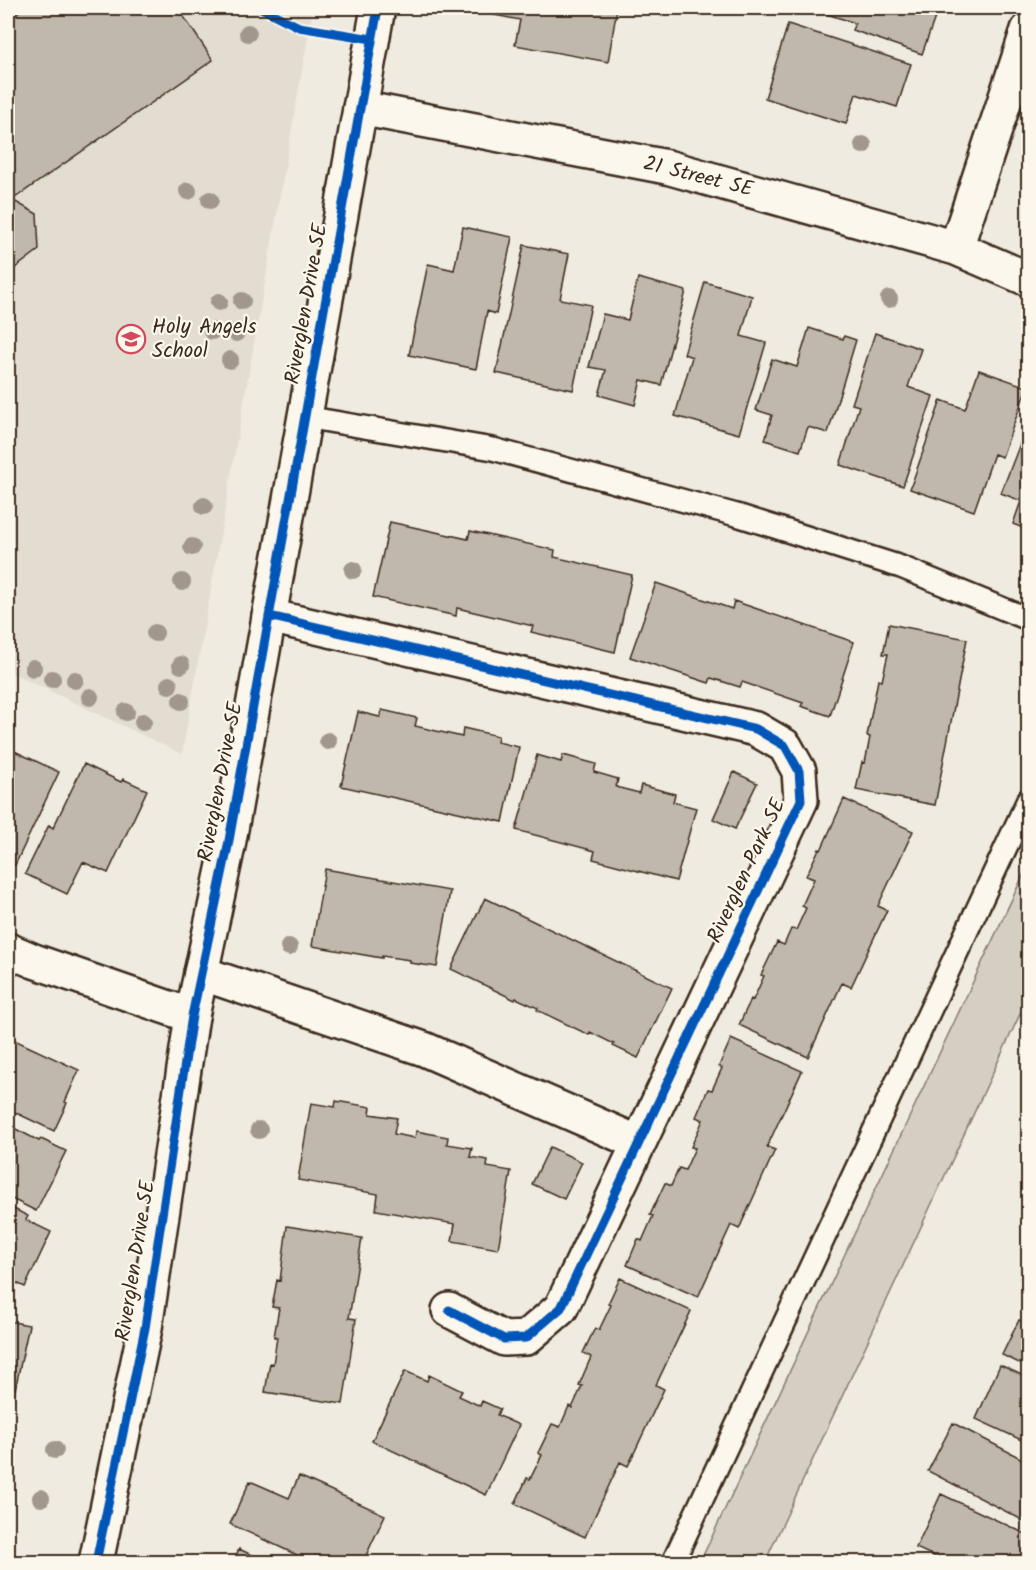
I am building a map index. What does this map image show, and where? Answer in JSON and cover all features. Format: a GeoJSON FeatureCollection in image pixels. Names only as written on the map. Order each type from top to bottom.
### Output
{"type":"FeatureCollection","features":[{"type":"Feature","properties":{"kind":"street","name":"Riverglen Drive SE"},"geometry":{"type":"LineString","coordinates":[[96,1563],[145,1328],[192,1016],[228,846],[378,8]]}},
{"type":"Feature","properties":{"kind":"street"},"geometry":{"type":"LineString","coordinates":[[956,248],[1029,30]]}},
{"type":"Feature","properties":{"kind":"street","name":"21 Street SE"},"geometry":{"type":"LineString","coordinates":[[360,108],[668,167],[956,248],[1029,279]]}},
{"type":"Feature","properties":{"kind":"street","name":"Riverglen Park SE"},"geometry":{"type":"LineString","coordinates":[[269,616],[756,729],[785,746],[799,771],[801,800],[561,1308],[526,1338],[504,1339],[449,1310]]}},
{"type":"Feature","properties":{"kind":"street"},"geometry":{"type":"LineString","coordinates":[[8,950],[192,1016]]}},
{"type":"Feature","properties":{"kind":"street"},"geometry":{"type":"LineString","coordinates":[[201,973],[424,1049],[639,1143]]}},
{"type":"Feature","properties":{"kind":"lane"},"geometry":{"type":"LineString","coordinates":[[305,417],[493,449],[740,516],[901,567],[1029,619]]}},
{"type":"Feature","properties":{"kind":"lane"},"geometry":{"type":"LineString","coordinates":[[673,1563],[1029,800]]}},
{"type":"Feature","properties":{"kind":"shaded area","name":"Holy Angels School"},"geometry":{"type":"Polygon","coordinates":[[[8,8],[313,8],[182,754],[8,671],[8,8]]]}},
{"type":"Feature","properties":{"kind":"shaded area"},"geometry":{"type":"Polygon","coordinates":[[[1028,865],[1028,997],[765,1562],[700,1562],[1028,865]]]}},
{"type":"Feature","properties":{"kind":"building"},"geometry":{"type":"Polygon","coordinates":[[[24,8],[178,8],[213,60],[12,200],[37,214],[39,250],[11,271],[8,269],[8,18],[24,8]]]}},
{"type":"Feature","properties":{"kind":"building"},"geometry":{"type":"Polygon","coordinates":[[[479,8],[617,8],[608,62],[515,45],[520,20],[479,12],[479,8]]]}},
{"type":"Feature","properties":{"kind":"building"},"geometry":{"type":"Polygon","coordinates":[[[808,8],[938,9],[922,54],[852,30],[855,23],[808,8]]]}},
{"type":"Feature","properties":{"kind":"building"},"geometry":{"type":"Polygon","coordinates":[[[788,24],[911,64],[897,107],[856,94],[846,124],[765,98],[788,24]]]}},
{"type":"Feature","properties":{"kind":"building"},"geometry":{"type":"Polygon","coordinates":[[[463,227],[512,237],[496,314],[487,311],[476,369],[409,355],[428,264],[454,270],[463,227]]]}},
{"type":"Feature","properties":{"kind":"building"},"geometry":{"type":"Polygon","coordinates":[[[524,245],[569,254],[560,299],[591,305],[573,390],[496,373],[524,245]]]}},
{"type":"Feature","properties":{"kind":"building"},"geometry":{"type":"Polygon","coordinates":[[[638,278],[686,291],[661,385],[641,380],[635,405],[599,395],[606,370],[589,367],[603,314],[628,320],[638,278]]]}},
{"type":"Feature","properties":{"kind":"building"},"geometry":{"type":"Polygon","coordinates":[[[705,282],[752,296],[741,336],[766,343],[739,434],[675,416],[692,357],[684,354],[705,282]]]}},
{"type":"Feature","properties":{"kind":"building"},"geometry":{"type":"Polygon","coordinates":[[[809,328],[843,339],[844,336],[856,340],[828,433],[808,427],[800,451],[765,440],[772,415],[756,410],[772,359],[797,367],[809,328]]]}},
{"type":"Feature","properties":{"kind":"building"},"geometry":{"type":"Polygon","coordinates":[[[875,333],[921,349],[908,387],[933,396],[903,486],[840,465],[859,406],[852,404],[875,333]]]}},
{"type":"Feature","properties":{"kind":"building"},"geometry":{"type":"Polygon","coordinates":[[[979,370],[1027,387],[1002,457],[994,454],[974,511],[910,489],[941,400],[965,409],[979,370]]]}},
{"type":"Feature","properties":{"kind":"building"},"geometry":{"type":"Polygon","coordinates":[[[1028,423],[1028,530],[1013,524],[1021,501],[1001,493],[1028,423]]]}},
{"type":"Feature","properties":{"kind":"building"},"geometry":{"type":"Polygon","coordinates":[[[390,522],[468,539],[470,531],[555,550],[554,557],[632,575],[615,652],[531,632],[533,626],[457,608],[456,616],[373,597],[390,522]]]}},
{"type":"Feature","properties":{"kind":"building"},"geometry":{"type":"Polygon","coordinates":[[[656,583],[732,609],[734,601],[854,642],[830,716],[801,706],[803,703],[742,682],[740,687],[711,678],[709,683],[630,657],[656,583]]]}},
{"type":"Feature","properties":{"kind":"building"},"geometry":{"type":"Polygon","coordinates":[[[889,624],[967,639],[935,805],[856,790],[862,762],[865,763],[870,737],[867,736],[878,680],[882,681],[888,654],[883,654],[889,624]]]}},
{"type":"Feature","properties":{"kind":"building"},"geometry":{"type":"Polygon","coordinates":[[[382,710],[417,718],[415,726],[462,737],[463,728],[498,736],[497,742],[519,747],[503,822],[341,786],[358,712],[380,717],[382,710]]]}},
{"type":"Feature","properties":{"kind":"building"},"geometry":{"type":"Polygon","coordinates":[[[8,748],[59,772],[15,865],[8,862],[8,748]]]}},
{"type":"Feature","properties":{"kind":"building"},"geometry":{"type":"Polygon","coordinates":[[[537,755],[561,762],[563,755],[596,764],[594,772],[618,779],[616,787],[639,793],[641,785],[675,794],[673,802],[696,808],[676,881],[593,859],[595,851],[516,830],[537,755]]]}},
{"type":"Feature","properties":{"kind":"building"},"geometry":{"type":"Polygon","coordinates":[[[84,764],[121,782],[123,779],[147,790],[108,873],[83,862],[67,894],[25,874],[49,825],[53,828],[84,764]]]}},
{"type":"Feature","properties":{"kind":"building"},"geometry":{"type":"Polygon","coordinates":[[[734,772],[757,783],[735,829],[713,819],[734,772]]]}},
{"type":"Feature","properties":{"kind":"building"},"geometry":{"type":"Polygon","coordinates":[[[844,799],[913,831],[878,906],[887,910],[851,987],[842,983],[808,1057],[739,1025],[764,976],[761,975],[777,942],[784,945],[791,929],[796,930],[806,908],[802,906],[814,879],[806,876],[819,849],[821,850],[844,799]]]}},
{"type":"Feature","properties":{"kind":"building"},"geometry":{"type":"Polygon","coordinates":[[[325,869],[450,891],[437,967],[410,963],[410,960],[382,956],[382,958],[312,946],[325,869]]]}},
{"type":"Feature","properties":{"kind":"building"},"geometry":{"type":"Polygon","coordinates":[[[485,898],[672,988],[638,1058],[590,1032],[589,1035],[537,1010],[538,1008],[516,998],[515,1000],[451,969],[485,898]]]}},
{"type":"Feature","properties":{"kind":"building"},"geometry":{"type":"Polygon","coordinates":[[[8,1037],[79,1070],[54,1131],[8,1109],[8,1037]]]}},
{"type":"Feature","properties":{"kind":"building"},"geometry":{"type":"Polygon","coordinates":[[[731,1039],[802,1071],[767,1147],[775,1150],[739,1229],[731,1225],[698,1297],[627,1265],[638,1239],[642,1241],[653,1216],[650,1215],[665,1183],[671,1186],[679,1168],[685,1170],[695,1148],[691,1147],[703,1120],[696,1117],[708,1089],[712,1090],[722,1068],[719,1066],[731,1039]]]}},
{"type":"Feature","properties":{"kind":"building"},"geometry":{"type":"Polygon","coordinates":[[[336,1101],[371,1107],[370,1114],[397,1118],[394,1134],[415,1138],[416,1131],[448,1137],[447,1144],[472,1148],[470,1157],[488,1160],[487,1167],[511,1171],[498,1249],[452,1241],[455,1224],[376,1210],[378,1194],[298,1180],[311,1103],[335,1107],[336,1101]]]}},
{"type":"Feature","properties":{"kind":"building"},"geometry":{"type":"Polygon","coordinates":[[[8,1125],[39,1141],[41,1139],[66,1151],[36,1211],[8,1197],[8,1125]]]}},
{"type":"Feature","properties":{"kind":"building"},"geometry":{"type":"Polygon","coordinates":[[[550,1147],[582,1162],[564,1199],[532,1184],[550,1147]]]}},
{"type":"Feature","properties":{"kind":"building"},"geometry":{"type":"Polygon","coordinates":[[[8,1206],[28,1216],[26,1220],[51,1232],[25,1287],[8,1279],[8,1206]]]}},
{"type":"Feature","properties":{"kind":"building"},"geometry":{"type":"Polygon","coordinates":[[[287,1226],[362,1238],[349,1318],[356,1319],[343,1404],[265,1392],[270,1363],[273,1364],[277,1337],[274,1337],[279,1308],[272,1307],[277,1280],[280,1281],[287,1226]]]}},
{"type":"Feature","properties":{"kind":"building"},"geometry":{"type":"Polygon","coordinates":[[[1028,1259],[1028,1283],[1020,1279],[1028,1259]]]}},
{"type":"Feature","properties":{"kind":"building"},"geometry":{"type":"Polygon","coordinates":[[[620,1278],[691,1311],[656,1385],[664,1389],[628,1466],[620,1462],[585,1537],[515,1504],[527,1478],[530,1479],[542,1455],[538,1453],[552,1424],[560,1427],[569,1406],[572,1408],[591,1357],[583,1353],[595,1328],[599,1330],[620,1278]]]}},
{"type":"Feature","properties":{"kind":"building"},"geometry":{"type":"Polygon","coordinates":[[[1028,1306],[1028,1367],[1002,1355],[1028,1306]]]}},
{"type":"Feature","properties":{"kind":"building"},"geometry":{"type":"Polygon","coordinates":[[[8,1321],[29,1325],[9,1418],[8,1417],[8,1321]]]}},
{"type":"Feature","properties":{"kind":"building"},"geometry":{"type":"Polygon","coordinates":[[[1000,1365],[1028,1378],[1028,1443],[976,1419],[1000,1365]]]}},
{"type":"Feature","properties":{"kind":"building"},"geometry":{"type":"Polygon","coordinates":[[[405,1371],[427,1381],[429,1375],[462,1391],[459,1396],[480,1406],[482,1401],[500,1409],[497,1415],[519,1425],[486,1495],[372,1441],[405,1371]]]}},
{"type":"Feature","properties":{"kind":"building"},"geometry":{"type":"Polygon","coordinates":[[[953,1423],[1028,1462],[1028,1523],[928,1471],[953,1423]]]}},
{"type":"Feature","properties":{"kind":"building"},"geometry":{"type":"Polygon","coordinates":[[[299,1476],[385,1515],[363,1562],[328,1562],[315,1556],[312,1562],[230,1524],[250,1481],[289,1498],[299,1476]]]}},
{"type":"Feature","properties":{"kind":"building"},"geometry":{"type":"Polygon","coordinates":[[[941,1494],[1028,1535],[1028,1562],[947,1562],[916,1548],[941,1494]]]}},
{"type":"Feature","properties":{"kind":"building"},"geometry":{"type":"Polygon","coordinates":[[[239,1549],[267,1562],[233,1562],[239,1549]]]}},
{"type":"Feature","properties":{"kind":"cycle path"},"geometry":{"type":"LineString","coordinates":[[261,8],[299,27],[372,39]]}},
{"type":"Feature","properties":{"kind":"cycle path"},"geometry":{"type":"LineString","coordinates":[[96,1562],[145,1328],[192,1016],[228,846],[378,8]]}},
{"type":"Feature","properties":{"kind":"cycle path"},"geometry":{"type":"LineString","coordinates":[[269,616],[756,729],[785,746],[799,771],[801,800],[561,1308],[526,1338],[504,1339],[449,1310]]}},
{"type":"Feature","properties":{"kind":"place","name":"Holy Angels School"},"geometry":{"type":"Point","coordinates":[131,339]}}]}
